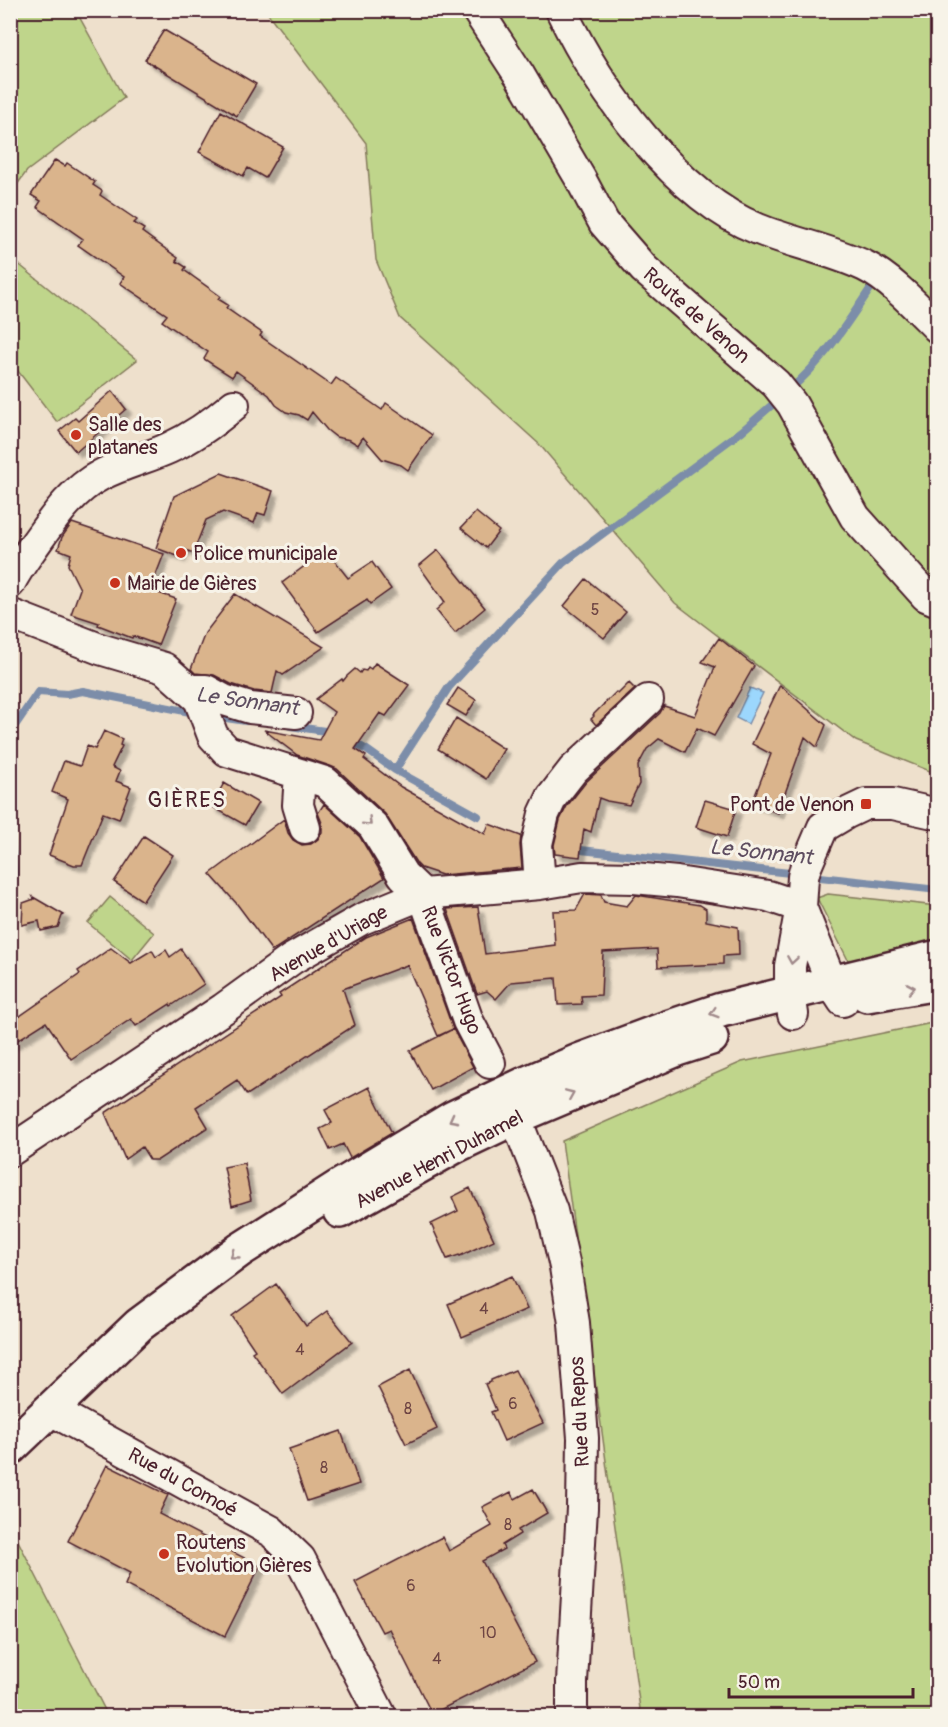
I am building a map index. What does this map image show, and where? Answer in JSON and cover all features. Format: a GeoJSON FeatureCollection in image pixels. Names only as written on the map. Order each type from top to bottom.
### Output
{"type":"FeatureCollection","features":[{"type":"Feature","properties":{"kind":"main road"},"geometry":{"type":"LineString","coordinates":[[838,992],[938,957]]}},
{"type":"Feature","properties":{"kind":"main road","name":"Avenue Henri Duhamel"},"geometry":{"type":"LineString","coordinates":[[10,1468],[62,1416],[133,1354],[303,1232],[457,1145],[511,1105],[581,1060],[721,1010],[791,1004],[838,992],[938,983]]}},
{"type":"Feature","properties":{"kind":"main road","name":"Avenue Henri Duhamel"},"geometry":{"type":"LineString","coordinates":[[10,1448],[139,1325],[240,1250],[453,1118],[511,1105]]}},
{"type":"Feature","properties":{"kind":"street","name":"Route de Venon"},"geometry":{"type":"LineString","coordinates":[[477,10],[526,86],[604,223],[644,269],[784,394],[855,517],[926,596],[938,601]]}},
{"type":"Feature","properties":{"kind":"street"},"geometry":{"type":"LineString","coordinates":[[561,10],[575,39],[638,133],[691,186],[719,210],[757,229],[832,253],[867,267],[893,286],[938,328]]}},
{"type":"Feature","properties":{"kind":"street"},"geometry":{"type":"LineString","coordinates":[[10,583],[45,530],[68,500],[81,489],[99,476],[171,447],[199,432],[214,423],[234,405]]}},
{"type":"Feature","properties":{"kind":"street","name":"Rue Victor Hugo"},"geometry":{"type":"LineString","coordinates":[[10,614],[100,649],[164,668],[194,694],[213,736],[227,751],[312,778],[373,826],[403,875],[423,894],[468,1021],[490,1063]]}},
{"type":"Feature","properties":{"kind":"street"},"geometry":{"type":"LineString","coordinates":[[194,694],[207,690],[224,700],[250,708],[296,712]]}},
{"type":"Feature","properties":{"kind":"street"},"geometry":{"type":"LineString","coordinates":[[540,884],[537,844],[544,814],[552,797],[573,770],[648,700]]}},
{"type":"Feature","properties":{"kind":"street"},"geometry":{"type":"LineString","coordinates":[[305,828],[298,805],[312,778]]}},
{"type":"Feature","properties":{"kind":"street"},"geometry":{"type":"LineString","coordinates":[[791,1004],[790,966],[801,908],[804,873],[823,827],[866,804],[893,804],[938,814]]}},
{"type":"Feature","properties":{"kind":"street","name":"Avenue d'Uriage"},"geometry":{"type":"LineString","coordinates":[[10,1151],[224,1009],[292,959],[363,920],[423,894],[540,884],[582,877],[677,882],[768,896],[801,908]]}},
{"type":"Feature","properties":{"kind":"street"},"geometry":{"type":"LineString","coordinates":[[801,908],[838,992]]}},
{"type":"Feature","properties":{"kind":"street","name":"Rue du Repos"},"geometry":{"type":"LineString","coordinates":[[511,1105],[552,1211],[565,1267],[574,1323],[583,1438],[572,1716]]}},
{"type":"Feature","properties":{"kind":"street","name":"Rue du Comoé"},"geometry":{"type":"LineString","coordinates":[[62,1416],[271,1531],[300,1559],[381,1716]]}},
{"type":"Feature","properties":{"kind":"green space"},"geometry":{"type":"Polygon","coordinates":[[[11,10],[76,11],[124,98],[27,171],[11,193],[11,10]]]}},
{"type":"Feature","properties":{"kind":"green space"},"geometry":{"type":"Polygon","coordinates":[[[266,11],[937,11],[937,774],[856,741],[675,603],[539,444],[400,318],[376,260],[366,143],[266,11]]]}},
{"type":"Feature","properties":{"kind":"green space"},"geometry":{"type":"Polygon","coordinates":[[[11,258],[137,360],[57,422],[11,362],[11,258]]]}},
{"type":"Feature","properties":{"kind":"green space"},"geometry":{"type":"Polygon","coordinates":[[[828,894],[937,906],[937,945],[851,966],[817,898],[828,894]]]}},
{"type":"Feature","properties":{"kind":"green space"},"geometry":{"type":"Polygon","coordinates":[[[110,897],[154,933],[132,960],[88,923],[110,897]]]}},
{"type":"Feature","properties":{"kind":"green space"},"geometry":{"type":"Polygon","coordinates":[[[937,1022],[937,1716],[641,1716],[562,1141],[742,1062],[937,1022]]]}},
{"type":"Feature","properties":{"kind":"green space"},"geometry":{"type":"Polygon","coordinates":[[[13,1531],[108,1716],[11,1716],[10,1533],[13,1531]]]}},
{"type":"Feature","properties":{"kind":"water"},"geometry":{"type":"Polygon","coordinates":[[[750,688],[763,693],[748,724],[736,718],[750,688]]]}},
{"type":"Feature","properties":{"kind":"building"},"geometry":{"type":"Polygon","coordinates":[[[164,30],[256,84],[237,116],[145,60],[164,30]]]}},
{"type":"Feature","properties":{"kind":"building"},"geometry":{"type":"Polygon","coordinates":[[[221,111],[283,147],[265,178],[248,168],[243,176],[199,152],[221,111]]]}},
{"type":"Feature","properties":{"kind":"building"},"geometry":{"type":"Polygon","coordinates":[[[55,160],[65,166],[67,163],[95,182],[93,185],[102,191],[100,195],[137,220],[134,223],[144,229],[142,232],[178,258],[176,261],[186,267],[184,270],[220,296],[218,299],[228,305],[226,308],[262,333],[260,336],[331,385],[336,378],[382,410],[386,403],[432,435],[408,470],[401,465],[382,459],[363,437],[358,445],[350,440],[336,437],[312,412],[307,420],[299,415],[286,412],[276,405],[269,395],[236,371],[232,377],[204,359],[208,352],[162,321],[167,315],[120,283],[124,277],[78,245],[83,239],[37,207],[41,201],[31,195],[55,160]]]}},
{"type":"Feature","properties":{"kind":"building"},"geometry":{"type":"Polygon","coordinates":[[[112,391],[126,409],[76,452],[59,431],[75,418],[78,421],[112,391]]]}},
{"type":"Feature","properties":{"kind":"building"},"geometry":{"type":"Polygon","coordinates":[[[221,473],[273,491],[265,515],[258,513],[254,523],[223,512],[206,520],[193,553],[183,549],[180,557],[156,548],[174,496],[221,473]]]}},
{"type":"Feature","properties":{"kind":"building"},"geometry":{"type":"Polygon","coordinates":[[[476,512],[499,531],[486,548],[461,528],[476,512]]]}},
{"type":"Feature","properties":{"kind":"building","name":"Mairie de Gières"},"geometry":{"type":"Polygon","coordinates":[[[72,523],[164,554],[150,590],[176,599],[158,645],[133,636],[132,638],[98,625],[99,623],[71,614],[80,589],[68,565],[71,554],[58,549],[62,537],[72,523]]]}},
{"type":"Feature","properties":{"kind":"building"},"geometry":{"type":"Polygon","coordinates":[[[326,550],[348,578],[372,562],[391,589],[370,604],[367,600],[318,632],[282,583],[326,550]]]}},
{"type":"Feature","properties":{"kind":"building"},"geometry":{"type":"Polygon","coordinates":[[[438,550],[485,608],[455,633],[436,610],[445,602],[419,566],[438,550]]]}},
{"type":"Feature","properties":{"kind":"building"},"geometry":{"type":"Polygon","coordinates":[[[586,579],[626,612],[604,638],[564,606],[586,579]]]}},
{"type":"Feature","properties":{"kind":"building"},"geometry":{"type":"Polygon","coordinates":[[[235,594],[324,647],[283,675],[277,671],[272,693],[254,691],[231,684],[214,675],[195,673],[191,669],[205,633],[235,594]]]}},
{"type":"Feature","properties":{"kind":"building"},"geometry":{"type":"Polygon","coordinates":[[[719,638],[754,666],[714,736],[697,728],[685,752],[659,739],[647,749],[638,766],[639,784],[629,805],[599,798],[591,832],[584,829],[580,857],[555,854],[554,845],[560,820],[567,806],[586,782],[660,713],[664,706],[695,716],[715,667],[702,662],[719,638]]]}},
{"type":"Feature","properties":{"kind":"building"},"geometry":{"type":"Polygon","coordinates":[[[375,663],[409,685],[386,716],[380,713],[355,749],[366,756],[364,759],[401,787],[485,834],[489,824],[521,836],[522,868],[442,875],[421,868],[385,814],[337,769],[297,755],[264,730],[319,740],[334,712],[316,699],[342,679],[343,681],[355,669],[360,673],[362,670],[366,671],[368,667],[371,669],[375,663]]]}},
{"type":"Feature","properties":{"kind":"building"},"geometry":{"type":"Polygon","coordinates":[[[629,683],[635,689],[596,725],[591,719],[593,715],[616,692],[618,694],[629,683]]]}},
{"type":"Feature","properties":{"kind":"building"},"geometry":{"type":"Polygon","coordinates":[[[780,685],[826,725],[817,747],[805,737],[778,813],[752,803],[771,754],[752,744],[780,685]]]}},
{"type":"Feature","properties":{"kind":"building"},"geometry":{"type":"Polygon","coordinates":[[[458,688],[476,700],[466,716],[447,705],[458,688]]]}},
{"type":"Feature","properties":{"kind":"building"},"geometry":{"type":"Polygon","coordinates":[[[456,718],[504,749],[486,779],[438,749],[456,718]]]}},
{"type":"Feature","properties":{"kind":"building"},"geometry":{"type":"Polygon","coordinates":[[[104,731],[122,739],[120,745],[122,746],[112,767],[120,771],[116,781],[131,787],[119,819],[103,813],[82,865],[74,865],[49,855],[68,799],[52,792],[64,761],[80,766],[87,746],[95,749],[104,731]]]}},
{"type":"Feature","properties":{"kind":"building"},"geometry":{"type":"Polygon","coordinates":[[[224,783],[258,803],[245,825],[211,806],[224,783]]]}},
{"type":"Feature","properties":{"kind":"building"},"geometry":{"type":"Polygon","coordinates":[[[705,800],[736,809],[727,837],[696,827],[705,800]]]}},
{"type":"Feature","properties":{"kind":"building"},"geometry":{"type":"Polygon","coordinates":[[[324,804],[360,837],[384,878],[272,951],[237,904],[210,874],[284,819],[288,833],[293,840],[302,845],[311,844],[322,832],[322,823],[318,813],[324,804]]]}},
{"type":"Feature","properties":{"kind":"building"},"geometry":{"type":"Polygon","coordinates":[[[144,836],[173,855],[143,901],[114,882],[144,836]]]}},
{"type":"Feature","properties":{"kind":"building"},"geometry":{"type":"Polygon","coordinates":[[[585,894],[601,895],[604,902],[627,906],[636,895],[700,905],[706,909],[706,921],[738,927],[739,955],[723,956],[723,964],[658,967],[657,949],[603,952],[601,995],[581,996],[582,1004],[558,1005],[556,978],[511,982],[496,999],[487,991],[477,994],[447,909],[478,907],[485,954],[555,945],[553,911],[576,910],[585,894]]]}},
{"type":"Feature","properties":{"kind":"building"},"geometry":{"type":"Polygon","coordinates":[[[33,897],[64,915],[58,927],[41,931],[39,921],[22,925],[23,903],[34,899],[33,897]]]}},
{"type":"Feature","properties":{"kind":"building"},"geometry":{"type":"Polygon","coordinates":[[[413,918],[453,1029],[438,1036],[407,965],[343,989],[355,1025],[247,1095],[237,1080],[196,1107],[208,1127],[158,1160],[150,1160],[142,1147],[125,1159],[105,1113],[281,997],[279,994],[366,937],[413,918]]]}},
{"type":"Feature","properties":{"kind":"building"},"geometry":{"type":"Polygon","coordinates":[[[111,948],[131,963],[152,950],[156,957],[166,950],[170,957],[181,949],[204,984],[136,1026],[131,1019],[71,1059],[46,1022],[10,1045],[10,1023],[80,974],[78,971],[111,948]]]}},
{"type":"Feature","properties":{"kind":"building"},"geometry":{"type":"Polygon","coordinates":[[[453,1029],[473,1067],[431,1090],[410,1051],[453,1029]]]}},
{"type":"Feature","properties":{"kind":"building"},"geometry":{"type":"Polygon","coordinates":[[[369,1087],[392,1133],[350,1158],[343,1144],[330,1150],[320,1129],[332,1123],[325,1110],[369,1087]]]}},
{"type":"Feature","properties":{"kind":"building"},"geometry":{"type":"Polygon","coordinates":[[[244,1163],[251,1200],[232,1206],[224,1167],[244,1163]]]}},
{"type":"Feature","properties":{"kind":"building"},"geometry":{"type":"Polygon","coordinates":[[[470,1188],[494,1240],[460,1256],[447,1259],[431,1224],[458,1211],[452,1197],[470,1188]]]}},
{"type":"Feature","properties":{"kind":"building"},"geometry":{"type":"Polygon","coordinates":[[[512,1276],[527,1309],[462,1337],[448,1304],[512,1276]]]}},
{"type":"Feature","properties":{"kind":"building"},"geometry":{"type":"Polygon","coordinates":[[[276,1284],[306,1326],[327,1311],[352,1342],[283,1394],[252,1352],[255,1350],[232,1316],[276,1284]]]}},
{"type":"Feature","properties":{"kind":"building"},"geometry":{"type":"Polygon","coordinates":[[[410,1370],[437,1429],[406,1444],[378,1387],[410,1370]]]}},
{"type":"Feature","properties":{"kind":"building"},"geometry":{"type":"Polygon","coordinates":[[[515,1370],[543,1423],[504,1441],[491,1412],[496,1410],[485,1384],[515,1370]]]}},
{"type":"Feature","properties":{"kind":"building"},"geometry":{"type":"Polygon","coordinates":[[[341,1431],[359,1484],[307,1501],[289,1449],[341,1431]]]}},
{"type":"Feature","properties":{"kind":"building","name":"Routens Evolution Gières"},"geometry":{"type":"Polygon","coordinates":[[[107,1465],[168,1495],[159,1514],[260,1566],[225,1636],[125,1585],[130,1573],[68,1541],[107,1465]]]}},
{"type":"Feature","properties":{"kind":"building"},"geometry":{"type":"Polygon","coordinates":[[[533,1489],[547,1513],[518,1530],[520,1534],[502,1545],[504,1549],[482,1561],[535,1662],[432,1714],[389,1629],[382,1632],[355,1582],[442,1537],[449,1551],[492,1526],[482,1507],[511,1492],[515,1499],[533,1489]]]}},
{"type":"Feature","properties":{"kind":"waterway"},"geometry":{"type":"LineString","coordinates":[[789,390],[814,366],[847,324],[876,280]]}},
{"type":"Feature","properties":{"kind":"waterway"},"geometry":{"type":"LineString","coordinates":[[395,770],[449,687],[563,563],[742,431],[780,398]]}},
{"type":"Feature","properties":{"kind":"waterway","name":"Le Sonnant"},"geometry":{"type":"LineString","coordinates":[[10,733],[38,692],[67,694],[83,691],[195,713]]}},
{"type":"Feature","properties":{"kind":"waterway","name":"Le Sonnant"},"geometry":{"type":"LineString","coordinates":[[213,716],[246,721]]}},
{"type":"Feature","properties":{"kind":"waterway","name":"Le Sonnant"},"geometry":{"type":"LineString","coordinates":[[290,726],[332,732]]}},
{"type":"Feature","properties":{"kind":"waterway","name":"Le Sonnant"},"geometry":{"type":"LineString","coordinates":[[351,741],[395,770],[478,816]]}},
{"type":"Feature","properties":{"kind":"waterway","name":"Le Sonnant"},"geometry":{"type":"LineString","coordinates":[[10,828],[14,873],[10,972]]}},
{"type":"Feature","properties":{"kind":"waterway","name":"Le Sonnant"},"geometry":{"type":"LineString","coordinates":[[581,850],[799,874]]}},
{"type":"Feature","properties":{"kind":"waterway","name":"Le Sonnant"},"geometry":{"type":"LineString","coordinates":[[811,876],[938,890]]}},
{"type":"Feature","properties":{"kind":"place","name":"Salle des platanes"},"geometry":{"type":"Point","coordinates":[76,435]}},
{"type":"Feature","properties":{"kind":"place","name":"Police municipale"},"geometry":{"type":"Point","coordinates":[181,553]}},
{"type":"Feature","properties":{"kind":"place","name":"Mairie de Gières"},"geometry":{"type":"Point","coordinates":[115,583]}},
{"type":"Feature","properties":{"kind":"place","name":"Pont de Venon"},"geometry":{"type":"Point","coordinates":[866,804]}},
{"type":"Feature","properties":{"kind":"place","name":"Routens Evolution Gières"},"geometry":{"type":"Point","coordinates":[164,1554]}},
{"type":"Feature","properties":{"kind":"district","name":"GIÈRES"},"geometry":{"type":"Point","coordinates":[187,799]}}]}
